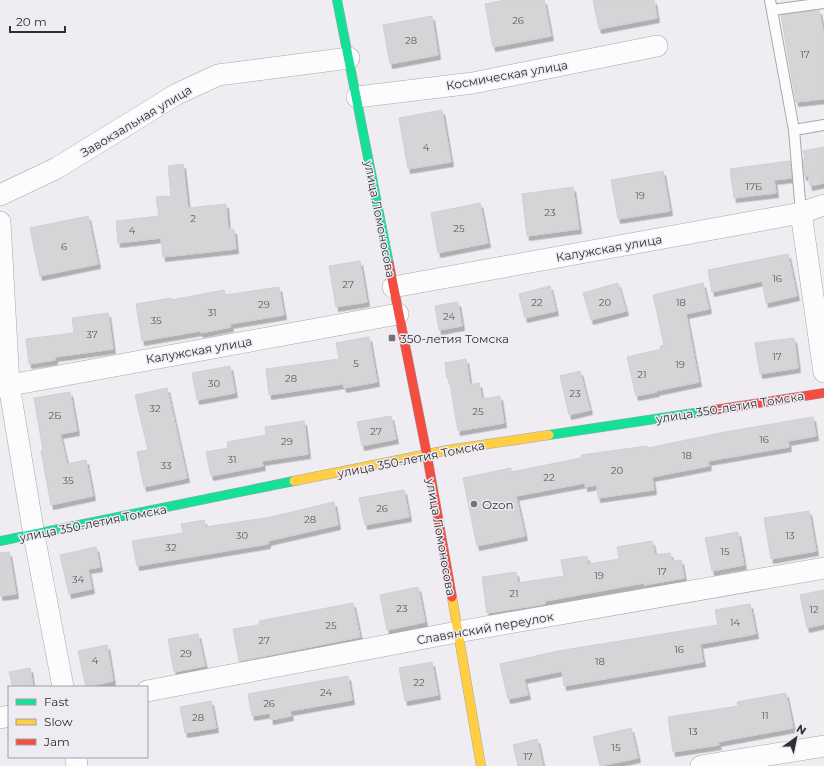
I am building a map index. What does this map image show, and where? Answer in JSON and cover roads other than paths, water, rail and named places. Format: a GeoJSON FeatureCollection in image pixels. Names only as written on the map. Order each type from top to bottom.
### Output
{"type":"FeatureCollection","features":[{"type":"Feature","properties":{"kind":"street","name":"улица Ломоносова"},"geometry":{"type":"LineString","coordinates":[[336,0],[357,97],[426,455],[481,766]]}},
{"type":"Feature","properties":{"kind":"street","name":"Космическая улица"},"geometry":{"type":"LineString","coordinates":[[357,97],[473,83],[657,46]]}},
{"type":"Feature","properties":{"kind":"street","name":"Завокзальная улица"},"geometry":{"type":"LineString","coordinates":[[0,195],[57,168],[177,94],[218,75],[349,58]]}},
{"type":"Feature","properties":{"kind":"street","name":"Калужская улица"},"geometry":{"type":"LineString","coordinates":[[393,287],[801,213],[824,205]]}},
{"type":"Feature","properties":{"kind":"street"},"geometry":{"type":"LineString","coordinates":[[801,213],[824,372]]}},
{"type":"Feature","properties":{"kind":"street"},"geometry":{"type":"LineString","coordinates":[[0,222],[4,386],[63,686]]}},
{"type":"Feature","properties":{"kind":"street","name":"Калужская улица"},"geometry":{"type":"LineString","coordinates":[[4,386],[398,314]]}},
{"type":"Feature","properties":{"kind":"street","name":"улица 350-летия Томска"},"geometry":{"type":"LineString","coordinates":[[0,541],[448,450],[824,393]]}},
{"type":"Feature","properties":{"kind":"street","name":"Славянский переулок"},"geometry":{"type":"LineString","coordinates":[[148,691],[457,632],[824,568]]}},
{"type":"Feature","properties":{"kind":"street"},"geometry":{"type":"LineString","coordinates":[[701,766],[824,746]]}},
{"type":"Feature","properties":{"kind":"lane"},"geometry":{"type":"LineString","coordinates":[[770,0],[794,130],[801,213]]}},
{"type":"Feature","properties":{"kind":"lane"},"geometry":{"type":"LineString","coordinates":[[772,10],[824,3]]}},
{"type":"Feature","properties":{"kind":"lane"},"geometry":{"type":"LineString","coordinates":[[794,130],[824,125]]}},
{"type":"Feature","properties":{"kind":"place","name":"350-летия Томска"},"geometry":{"type":"Point","coordinates":[392,338]}},
{"type":"Feature","properties":{"kind":"place","name":"Ozon"},"geometry":{"type":"Point","coordinates":[474,504]}}]}
